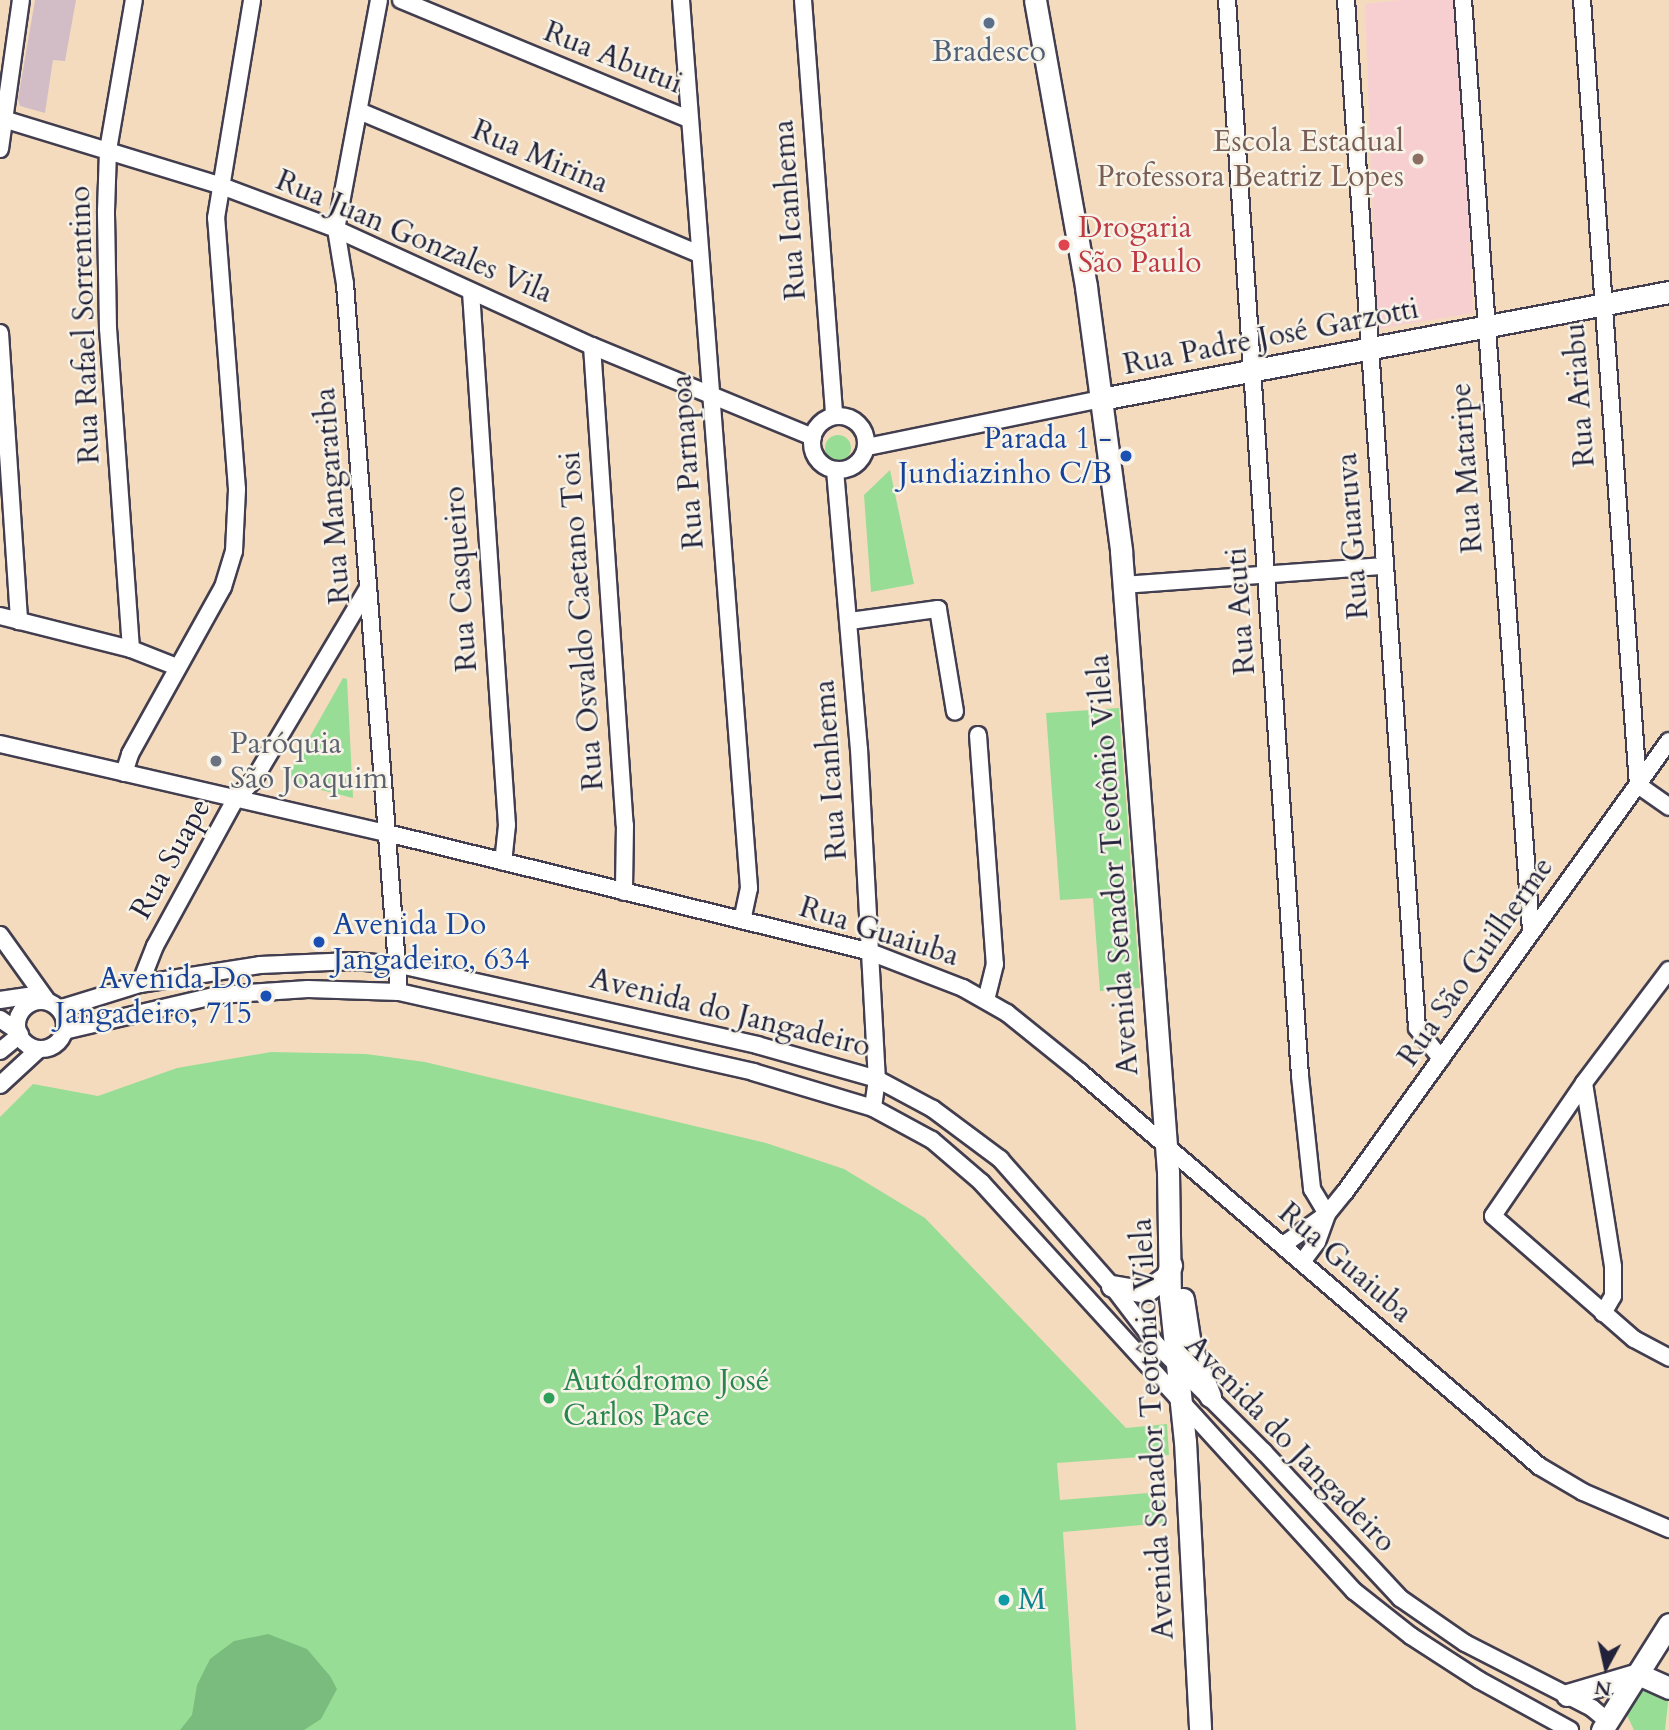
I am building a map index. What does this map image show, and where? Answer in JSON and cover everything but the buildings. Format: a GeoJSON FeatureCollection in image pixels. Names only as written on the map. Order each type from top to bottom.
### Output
{"type":"FeatureCollection","features":[{"type":"Feature","properties":{"kind":"main road","name":"Avenida Senador Teotônio Vilela"},"geometry":{"type":"LineString","coordinates":[[1035,0],[1101,399],[1124,585],[1167,1151],[1176,1365],[1182,1402],[1200,1730]]}},
{"type":"Feature","properties":{"kind":"main road","name":"Rua Padre José Garzotti"},"geometry":{"type":"LineString","coordinates":[[1101,399],[1669,292]]}},
{"type":"Feature","properties":{"kind":"main road"},"geometry":{"type":"LineString","coordinates":[[1112,1286],[1145,1292],[1166,1277],[1172,1263]]}},
{"type":"Feature","properties":{"kind":"main road"},"geometry":{"type":"LineString","coordinates":[[1172,1263],[1181,1284],[1190,1345],[1210,1396]]}},
{"type":"Feature","properties":{"kind":"main road"},"geometry":{"type":"LineString","coordinates":[[1606,1726],[1669,1624]]}},
{"type":"Feature","properties":{"kind":"main road"},"geometry":{"type":"LineString","coordinates":[[1567,1695],[1638,1674],[1669,1688]]}},
{"type":"Feature","properties":{"kind":"street"},"geometry":{"type":"LineString","coordinates":[[0,149],[1,118],[21,0]]}},
{"type":"Feature","properties":{"kind":"street","name":"Rua Rafael Sorrentino"},"geometry":{"type":"LineString","coordinates":[[131,649],[106,293],[108,150],[134,0]]}},
{"type":"Feature","properties":{"kind":"street"},"geometry":{"type":"LineString","coordinates":[[124,773],[177,667],[223,587],[237,521],[216,218],[219,185],[252,0]]}},
{"type":"Feature","properties":{"kind":"street","name":"Rua Mangaratiba"},"geometry":{"type":"LineString","coordinates":[[379,0],[335,229],[345,284],[387,833],[400,965],[399,992]]}},
{"type":"Feature","properties":{"kind":"street","name":"Rua Abutui"},"geometry":{"type":"LineString","coordinates":[[401,0],[689,119]]}},
{"type":"Feature","properties":{"kind":"street","name":"Rua Parnapoa"},"geometry":{"type":"LineString","coordinates":[[681,0],[749,888],[742,920]]}},
{"type":"Feature","properties":{"kind":"street","name":"Rua Icanhema"},"geometry":{"type":"LineString","coordinates":[[803,0],[834,416]]}},
{"type":"Feature","properties":{"kind":"street","name":"Rua Acuti"},"geometry":{"type":"LineString","coordinates":[[1227,0],[1306,1153],[1312,1189],[1327,1214]]}},
{"type":"Feature","properties":{"kind":"street","name":"Rua Guaruva"},"geometry":{"type":"LineString","coordinates":[[1346,0],[1367,348],[1418,1028],[1441,1059]]}},
{"type":"Feature","properties":{"kind":"street","name":"Rua Mataripe"},"geometry":{"type":"LineString","coordinates":[[1463,0],[1484,327],[1531,931]]}},
{"type":"Feature","properties":{"kind":"street","name":"Rua Ariabu"},"geometry":{"type":"LineString","coordinates":[[1582,0],[1601,305],[1638,785]]}},
{"type":"Feature","properties":{"kind":"street","name":"Rua Mirina"},"geometry":{"type":"LineString","coordinates":[[359,111],[699,254]]}},
{"type":"Feature","properties":{"kind":"street","name":"Rua Juan Gonzales Vila"},"geometry":{"type":"LineString","coordinates":[[1,118],[219,185],[335,229],[592,346],[798,429],[816,432]]}},
{"type":"Feature","properties":{"kind":"street","name":"Rua Casqueiro"},"geometry":{"type":"LineString","coordinates":[[471,292],[507,825],[503,862]]}},
{"type":"Feature","properties":{"kind":"street"},"geometry":{"type":"LineString","coordinates":[[0,333],[19,621]]}},
{"type":"Feature","properties":{"kind":"street","name":"Rua Osvaldo Caetano Tosi"},"geometry":{"type":"LineString","coordinates":[[592,346],[625,825],[624,892]]}},
{"type":"Feature","properties":{"kind":"street","name":"Rua Padre José Garzotti"},"geometry":{"type":"LineString","coordinates":[[867,447],[885,440],[1029,417],[1101,399]]}},
{"type":"Feature","properties":{"kind":"street"},"geometry":{"type":"LineString","coordinates":[[863,430],[867,447],[852,467],[835,470],[817,458],[816,432],[834,416],[851,419],[863,430],[885,440]]}},
{"type":"Feature","properties":{"kind":"street","name":"Rua Icanhema"},"geometry":{"type":"LineString","coordinates":[[835,470],[850,621],[870,952],[877,1079],[873,1108]]}},
{"type":"Feature","properties":{"kind":"street"},"geometry":{"type":"LineString","coordinates":[[1124,585],[1267,578],[1383,566]]}},
{"type":"Feature","properties":{"kind":"street","name":"Rua Suape"},"geometry":{"type":"LineString","coordinates":[[140,984],[155,946],[235,800],[253,781],[369,587]]}},
{"type":"Feature","properties":{"kind":"street"},"geometry":{"type":"LineString","coordinates":[[850,621],[938,609],[955,712]]}},
{"type":"Feature","properties":{"kind":"street"},"geometry":{"type":"LineString","coordinates":[[0,617],[131,649],[177,667]]}},
{"type":"Feature","properties":{"kind":"street"},"geometry":{"type":"LineString","coordinates":[[978,735],[995,964],[986,1000]]}},
{"type":"Feature","properties":{"kind":"street","name":"Rua São Guilherme"},"geometry":{"type":"LineString","coordinates":[[1283,1245],[1327,1214],[1669,741]]}},
{"type":"Feature","properties":{"kind":"street","name":"Rua Guaiuba"},"geometry":{"type":"LineString","coordinates":[[0,744],[387,833],[742,920],[870,952],[930,973],[986,1000],[1080,1072],[1167,1151],[1283,1245],[1539,1466],[1592,1496],[1669,1529]]}},
{"type":"Feature","properties":{"kind":"street"},"geometry":{"type":"LineString","coordinates":[[1638,785],[1669,807]]}},
{"type":"Feature","properties":{"kind":"street"},"geometry":{"type":"LineString","coordinates":[[0,935],[50,1001],[64,1031],[55,1044],[39,1049],[0,1085]]}},
{"type":"Feature","properties":{"kind":"street","name":"Avenida do Jangadeiro"},"geometry":{"type":"LineString","coordinates":[[50,1001],[260,965],[353,961],[400,965],[757,1045],[877,1079],[933,1109],[1000,1159],[1112,1286],[1176,1365],[1210,1396],[1399,1598],[1491,1657],[1567,1695],[1606,1726]]}},
{"type":"Feature","properties":{"kind":"street"},"geometry":{"type":"LineString","coordinates":[[1669,970],[1584,1083],[1493,1216],[1634,1339],[1669,1358]]}},
{"type":"Feature","properties":{"kind":"street","name":"Avenida do Jangadeiro"},"geometry":{"type":"LineString","coordinates":[[64,1031],[218,995],[308,989],[399,992],[753,1072],[873,1108],[932,1140],[981,1182],[1354,1591],[1411,1636],[1479,1680],[1570,1730]]}},
{"type":"Feature","properties":{"kind":"street"},"geometry":{"type":"LineString","coordinates":[[2,997],[50,1001]]}},
{"type":"Feature","properties":{"kind":"street"},"geometry":{"type":"LineString","coordinates":[[2,997],[19,1028],[39,1049]]}},
{"type":"Feature","properties":{"kind":"street"},"geometry":{"type":"LineString","coordinates":[[0,1051],[19,1028],[30,1003],[50,1001]]}},
{"type":"Feature","properties":{"kind":"street"},"geometry":{"type":"LineString","coordinates":[[0,1019],[19,1028]]}},
{"type":"Feature","properties":{"kind":"street"},"geometry":{"type":"LineString","coordinates":[[1584,1083],[1613,1267],[1613,1296],[1602,1313]]}},
{"type":"Feature","properties":{"kind":"street","name":"Rua São Guilherme"},"geometry":{"type":"LineString","coordinates":[[1302,1262],[1321,1235],[1327,1214]]}},
{"type":"Feature","properties":{"kind":"street"},"geometry":{"type":"LineString","coordinates":[[1479,1680],[1491,1657]]}},
{"type":"Feature","properties":{"kind":"shaded area"},"geometry":{"type":"Polygon","coordinates":[[[35,0],[76,0],[65,61],[53,60],[45,113],[20,106],[18,99],[35,0]]]}},
{"type":"Feature","properties":{"kind":"shaded area","name":"Escola Estadual Professora Beatriz Lopes"},"geometry":{"type":"Polygon","coordinates":[[[1400,0],[1459,0],[1473,313],[1377,329],[1365,4],[1400,0]]]}},
{"type":"Feature","properties":{"kind":"green space"},"geometry":{"type":"Polygon","coordinates":[[[838,435],[847,439],[851,448],[847,457],[838,461],[829,457],[825,448],[829,439],[838,435]]]}},
{"type":"Feature","properties":{"kind":"green space"},"geometry":{"type":"Polygon","coordinates":[[[890,470],[914,584],[871,592],[864,495],[890,470]]]}},
{"type":"Feature","properties":{"kind":"green space"},"geometry":{"type":"Polygon","coordinates":[[[343,678],[347,679],[353,798],[285,781],[343,678]]]}},
{"type":"Feature","properties":{"kind":"green space"},"geometry":{"type":"Polygon","coordinates":[[[1119,708],[1140,988],[1100,991],[1093,898],[1060,900],[1046,713],[1119,708]]]}},
{"type":"Feature","properties":{"kind":"green space","name":"Autódromo José Carlos Pace"},"geometry":{"type":"Polygon","coordinates":[[[271,1052],[366,1054],[425,1062],[766,1143],[844,1169],[925,1218],[1126,1428],[1167,1424],[1169,1455],[1057,1463],[1060,1500],[1161,1492],[1164,1523],[1063,1532],[1076,1730],[0,1730],[0,1117],[33,1084],[98,1096],[177,1068],[271,1052]]]}},
{"type":"Feature","properties":{"kind":"green space"},"geometry":{"type":"Polygon","coordinates":[[[268,1634],[307,1649],[330,1676],[337,1689],[321,1719],[304,1730],[180,1730],[192,1715],[197,1685],[210,1659],[234,1641],[268,1634]]]}},
{"type":"Feature","properties":{"kind":"green space"},"geometry":{"type":"Polygon","coordinates":[[[1643,1682],[1669,1694],[1665,1730],[1634,1730],[1624,1709],[1643,1682]]]}},
{"type":"Feature","properties":{"kind":"place","name":"Bradesco"},"geometry":{"type":"Point","coordinates":[989,23]}},
{"type":"Feature","properties":{"kind":"place","name":"Escola Estadual Professora Beatriz Lopes"},"geometry":{"type":"Point","coordinates":[1418,159]}},
{"type":"Feature","properties":{"kind":"place","name":"Drogaria São Paulo"},"geometry":{"type":"Point","coordinates":[1064,245]}},
{"type":"Feature","properties":{"kind":"place","name":"Parada 1 - Jundiazinho C/B"},"geometry":{"type":"Point","coordinates":[1126,456]}},
{"type":"Feature","properties":{"kind":"place","name":"Paróquia São Joaquim"},"geometry":{"type":"Point","coordinates":[216,761]}},
{"type":"Feature","properties":{"kind":"place","name":"Avenida Do Jangadeiro, 634"},"geometry":{"type":"Point","coordinates":[319,942]}},
{"type":"Feature","properties":{"kind":"place","name":"Avenida Do Jangadeiro, 715"},"geometry":{"type":"Point","coordinates":[266,996]}},
{"type":"Feature","properties":{"kind":"place","name":"Autódromo José Carlos Pace"},"geometry":{"type":"Point","coordinates":[549,1398]}},
{"type":"Feature","properties":{"kind":"place","name":"M"},"geometry":{"type":"Point","coordinates":[1004,1600]}}]}
